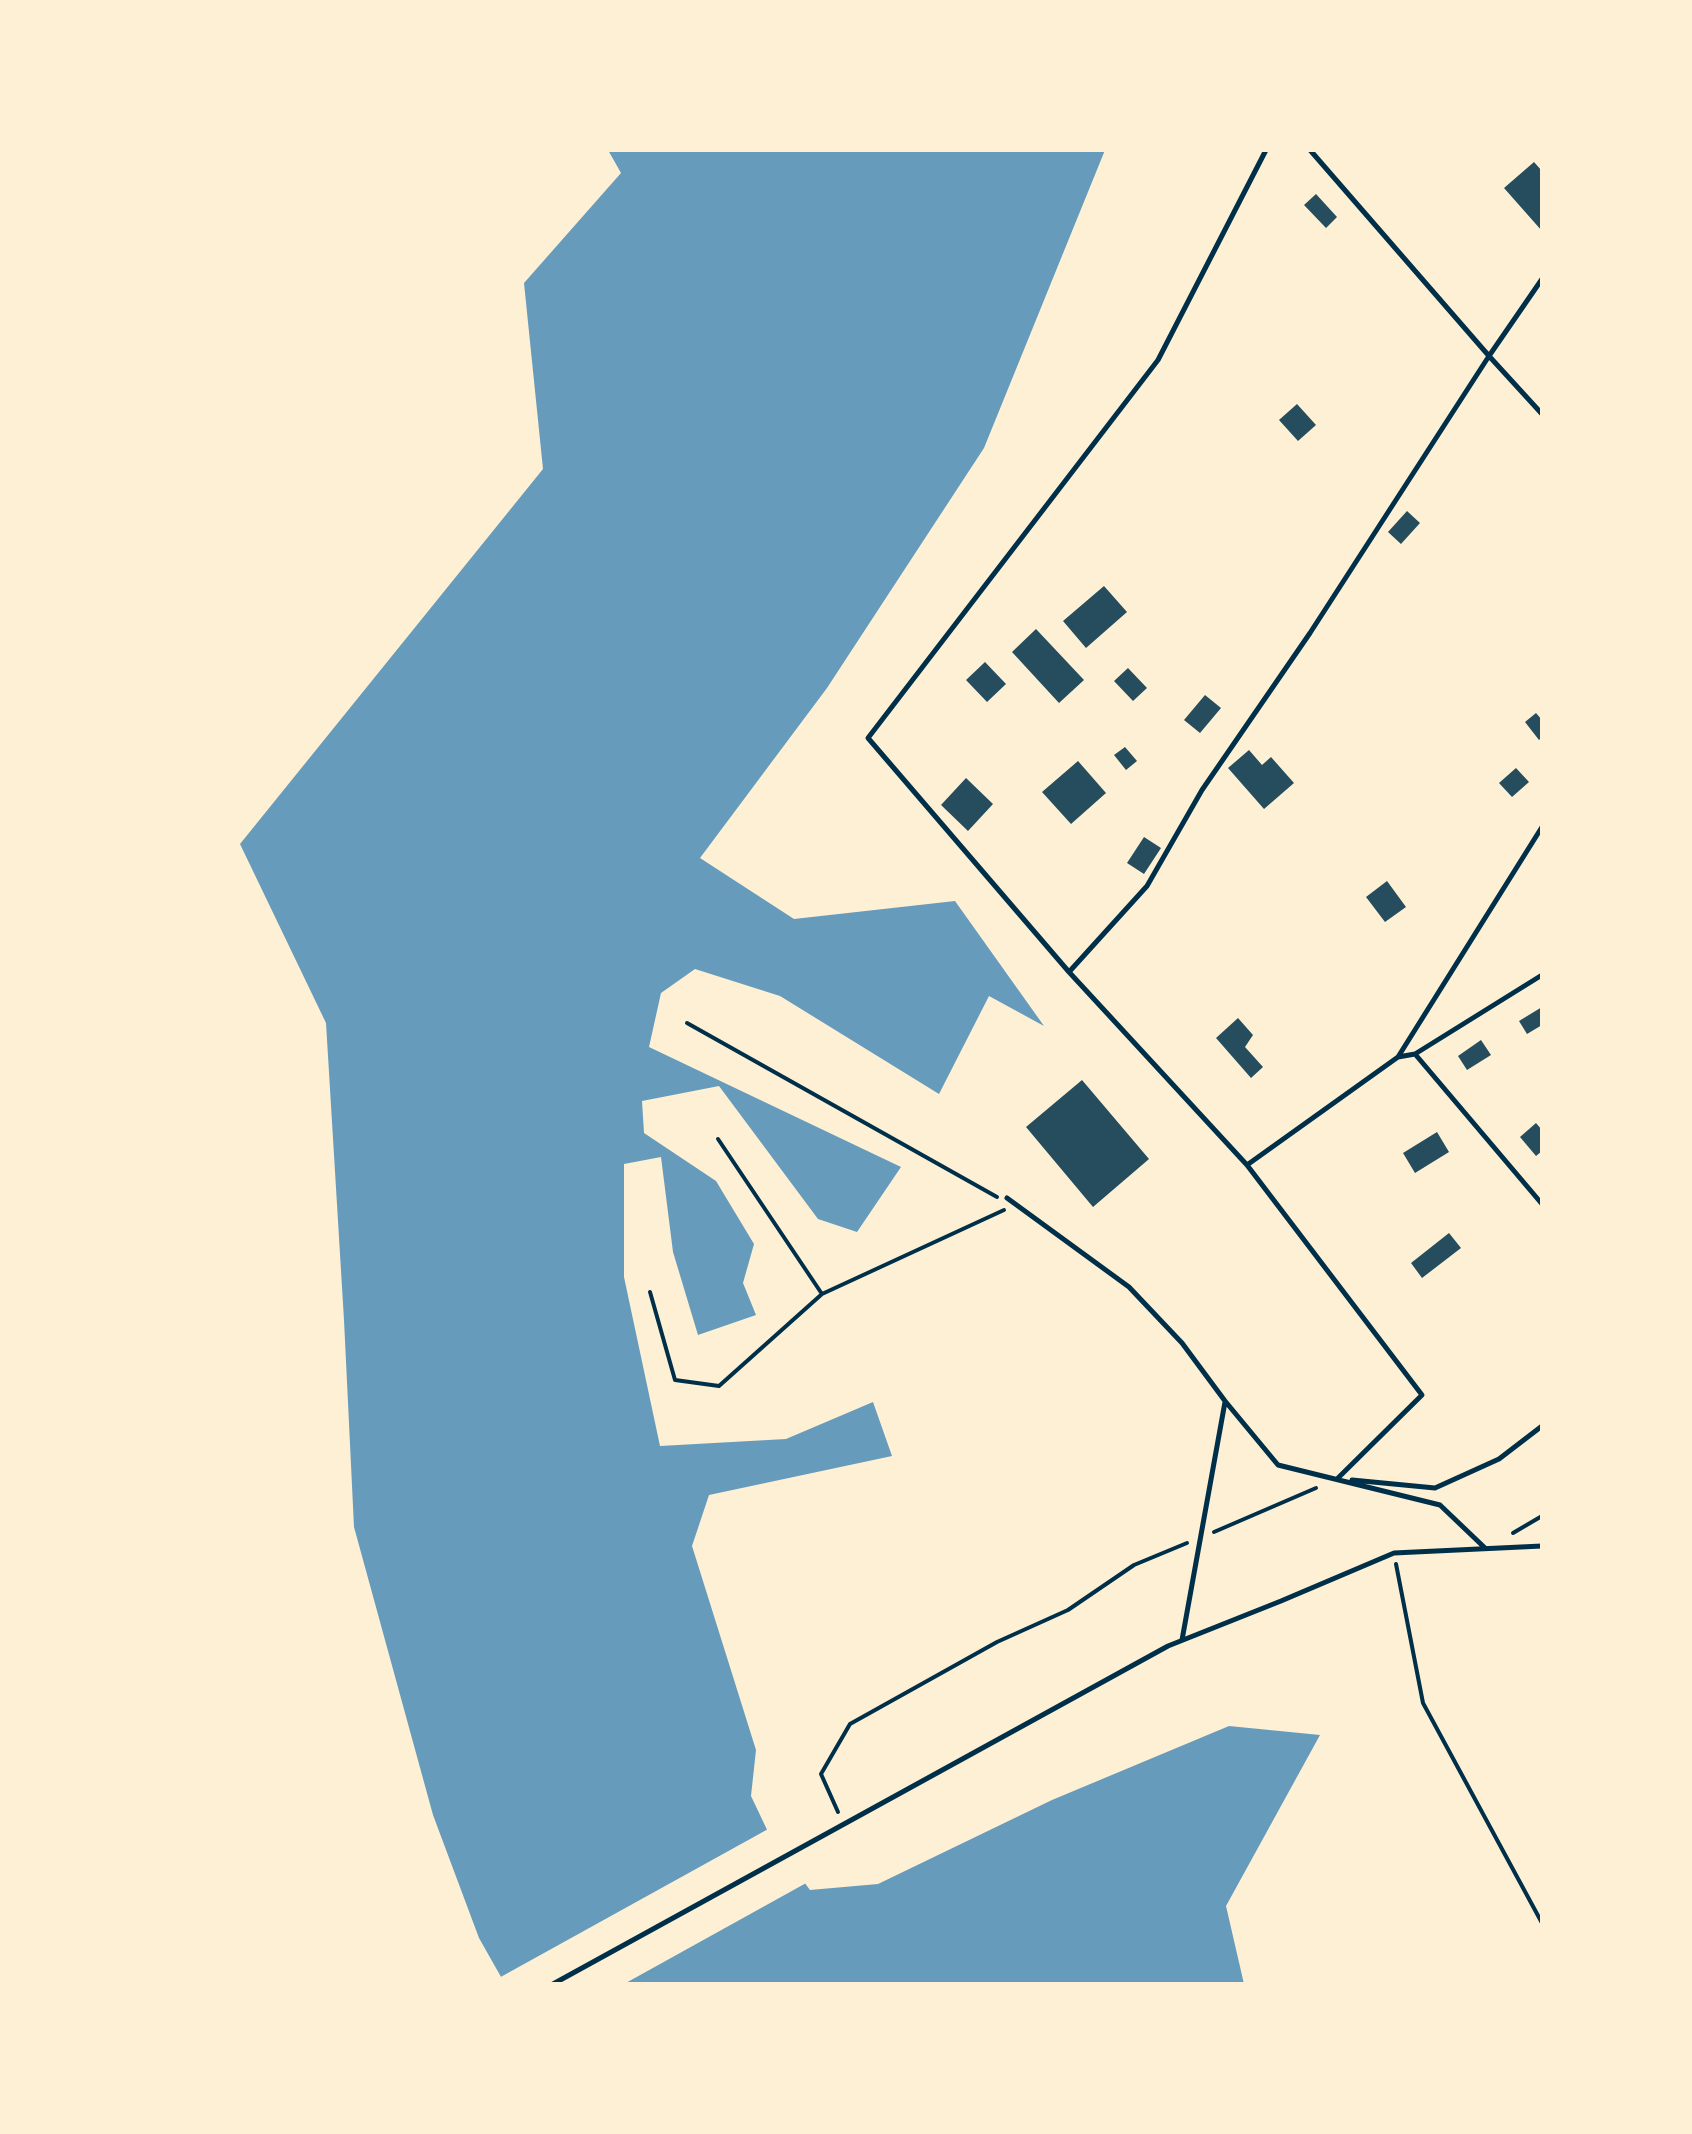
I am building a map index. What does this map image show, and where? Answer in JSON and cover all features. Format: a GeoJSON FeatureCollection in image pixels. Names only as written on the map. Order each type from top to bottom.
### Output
{"type":"FeatureCollection","features":[{"type":"Feature","properties":{"kind":"lane"},"geometry":{"type":"LineString","coordinates":[[1266,150],[1158,360],[868,738],[1069,972],[1247,1165],[1422,1395],[1337,1479]]}},
{"type":"Feature","properties":{"kind":"lane"},"geometry":{"type":"LineString","coordinates":[[1310,150],[1542,414]]}},
{"type":"Feature","properties":{"kind":"lane"},"geometry":{"type":"LineString","coordinates":[[1069,972],[1147,886],[1202,790],[1310,633],[1542,279]]}},
{"type":"Feature","properties":{"kind":"lane"},"geometry":{"type":"LineString","coordinates":[[1247,1165],[1398,1057],[1542,827]]}},
{"type":"Feature","properties":{"kind":"lane"},"geometry":{"type":"LineString","coordinates":[[1398,1057],[1415,1054],[1542,975]]}},
{"type":"Feature","properties":{"kind":"lane"},"geometry":{"type":"LineString","coordinates":[[1415,1054],[1542,1204]]}},
{"type":"Feature","properties":{"kind":"lane"},"geometry":{"type":"LineString","coordinates":[[1007,1198],[1129,1287],[1182,1343],[1278,1465],[1440,1505],[1486,1549]]}},
{"type":"Feature","properties":{"kind":"lane"},"geometry":{"type":"LineString","coordinates":[[1182,1640],[1225,1401]]}},
{"type":"Feature","properties":{"kind":"lane"},"geometry":{"type":"LineString","coordinates":[[1337,1479],[1435,1488],[1499,1459],[1542,1426]]}},
{"type":"Feature","properties":{"kind":"lane"},"geometry":{"type":"LineString","coordinates":[[553,1984],[1168,1646],[1394,1553],[1542,1546]]}},
{"type":"Feature","properties":{"kind":"path"},"geometry":{"type":"LineString","coordinates":[[687,1023],[999,1198]]}},
{"type":"Feature","properties":{"kind":"path"},"geometry":{"type":"LineString","coordinates":[[718,1139],[822,1294]]}},
{"type":"Feature","properties":{"kind":"path"},"geometry":{"type":"LineString","coordinates":[[650,1292],[675,1380],[719,1386],[822,1294],[1013,1206]]}},
{"type":"Feature","properties":{"kind":"path"},"geometry":{"type":"LineString","coordinates":[[1206,1535],[1337,1479]]}},
{"type":"Feature","properties":{"kind":"path"},"geometry":{"type":"LineString","coordinates":[[845,1825],[821,1774],[850,1724],[997,1642],[1068,1610],[1134,1565],[1192,1541]]}},
{"type":"Feature","properties":{"kind":"path"},"geometry":{"type":"LineString","coordinates":[[1394,1553],[1423,1703],[1542,1923]]}},
{"type":"Feature","properties":{"kind":"water"},"geometry":{"type":"Polygon","coordinates":[[[608,150],[1105,150],[984,448],[827,688],[700,858],[794,919],[955,901],[1044,1026],[989,996],[939,1094],[780,996],[695,969],[661,993],[649,1047],[901,1167],[857,1232],[818,1219],[719,1086],[642,1101],[644,1133],[716,1181],[754,1244],[743,1283],[756,1315],[698,1335],[673,1252],[661,1157],[624,1164],[624,1277],[660,1446],[786,1439],[873,1402],[892,1456],[709,1495],[692,1546],[756,1750],[751,1796],[770,1836],[810,1890],[878,1884],[1052,1800],[1229,1726],[1320,1735],[1226,1906],[1244,1984],[505,1984],[479,1938],[433,1815],[354,1527],[326,1023],[240,844],[543,469],[524,283],[621,173],[608,150]]]}},
{"type":"Feature","properties":{"kind":"pier"},"geometry":{"type":"Polygon","coordinates":[[[770,1828],[808,1882],[624,1984],[500,1984],[497,1979],[770,1828]]]}},
{"type":"Feature","properties":{"kind":"building"},"geometry":{"type":"Polygon","coordinates":[[[1534,162],[1542,171],[1542,231],[1504,188],[1534,162]]]}},
{"type":"Feature","properties":{"kind":"building"},"geometry":{"type":"Polygon","coordinates":[[[1316,194],[1337,217],[1326,228],[1304,205],[1316,194]]]}},
{"type":"Feature","properties":{"kind":"building"},"geometry":{"type":"Polygon","coordinates":[[[1297,404],[1316,425],[1298,441],[1279,420],[1297,404]]]}},
{"type":"Feature","properties":{"kind":"building"},"geometry":{"type":"Polygon","coordinates":[[[1407,511],[1420,523],[1401,544],[1388,532],[1407,511]]]}},
{"type":"Feature","properties":{"kind":"building"},"geometry":{"type":"Polygon","coordinates":[[[1104,586],[1127,612],[1086,648],[1063,621],[1104,586]]]}},
{"type":"Feature","properties":{"kind":"building"},"geometry":{"type":"Polygon","coordinates":[[[1036,629],[1084,680],[1059,703],[1012,652],[1036,629]]]}},
{"type":"Feature","properties":{"kind":"building"},"geometry":{"type":"Polygon","coordinates":[[[985,662],[1006,684],[987,702],[966,680],[985,662]]]}},
{"type":"Feature","properties":{"kind":"building"},"geometry":{"type":"Polygon","coordinates":[[[1128,668],[1147,688],[1133,701],[1114,681],[1128,668]]]}},
{"type":"Feature","properties":{"kind":"building"},"geometry":{"type":"Polygon","coordinates":[[[1205,695],[1221,708],[1200,733],[1184,720],[1205,695]]]}},
{"type":"Feature","properties":{"kind":"building"},"geometry":{"type":"Polygon","coordinates":[[[1536,713],[1542,720],[1542,737],[1539,740],[1525,722],[1536,713]]]}},
{"type":"Feature","properties":{"kind":"building"},"geometry":{"type":"Polygon","coordinates":[[[1125,747],[1137,761],[1126,770],[1114,755],[1125,747]]]}},
{"type":"Feature","properties":{"kind":"building"},"geometry":{"type":"Polygon","coordinates":[[[1249,750],[1262,765],[1271,757],[1294,783],[1264,809],[1228,768],[1249,750]]]}},
{"type":"Feature","properties":{"kind":"building"},"geometry":{"type":"Polygon","coordinates":[[[1078,761],[1106,793],[1071,824],[1042,792],[1078,761]]]}},
{"type":"Feature","properties":{"kind":"building"},"geometry":{"type":"Polygon","coordinates":[[[1516,768],[1529,782],[1512,797],[1499,783],[1516,768]]]}},
{"type":"Feature","properties":{"kind":"building"},"geometry":{"type":"Polygon","coordinates":[[[966,778],[993,804],[968,831],[941,805],[966,778]]]}},
{"type":"Feature","properties":{"kind":"building"},"geometry":{"type":"Polygon","coordinates":[[[1144,837],[1161,848],[1144,874],[1127,863],[1144,837]]]}},
{"type":"Feature","properties":{"kind":"building"},"geometry":{"type":"Polygon","coordinates":[[[1387,881],[1406,907],[1385,922],[1366,897],[1387,881]]]}},
{"type":"Feature","properties":{"kind":"building"},"geometry":{"type":"Polygon","coordinates":[[[1542,1007],[1542,1025],[1527,1034],[1519,1021],[1542,1007]]]}},
{"type":"Feature","properties":{"kind":"building"},"geometry":{"type":"Polygon","coordinates":[[[1238,1018],[1253,1035],[1245,1047],[1263,1067],[1251,1078],[1216,1038],[1238,1018]]]}},
{"type":"Feature","properties":{"kind":"building"},"geometry":{"type":"Polygon","coordinates":[[[1481,1040],[1491,1055],[1467,1070],[1458,1056],[1481,1040]]]}},
{"type":"Feature","properties":{"kind":"building"},"geometry":{"type":"Polygon","coordinates":[[[1082,1080],[1149,1159],[1093,1207],[1026,1127],[1082,1080]]]}},
{"type":"Feature","properties":{"kind":"building"},"geometry":{"type":"Polygon","coordinates":[[[1536,1123],[1542,1130],[1542,1151],[1536,1156],[1520,1137],[1536,1123]]]}},
{"type":"Feature","properties":{"kind":"building"},"geometry":{"type":"Polygon","coordinates":[[[1437,1132],[1449,1152],[1415,1173],[1403,1153],[1437,1132]]]}},
{"type":"Feature","properties":{"kind":"building"},"geometry":{"type":"Polygon","coordinates":[[[1449,1233],[1461,1248],[1422,1278],[1411,1263],[1449,1233]]]}}]}
